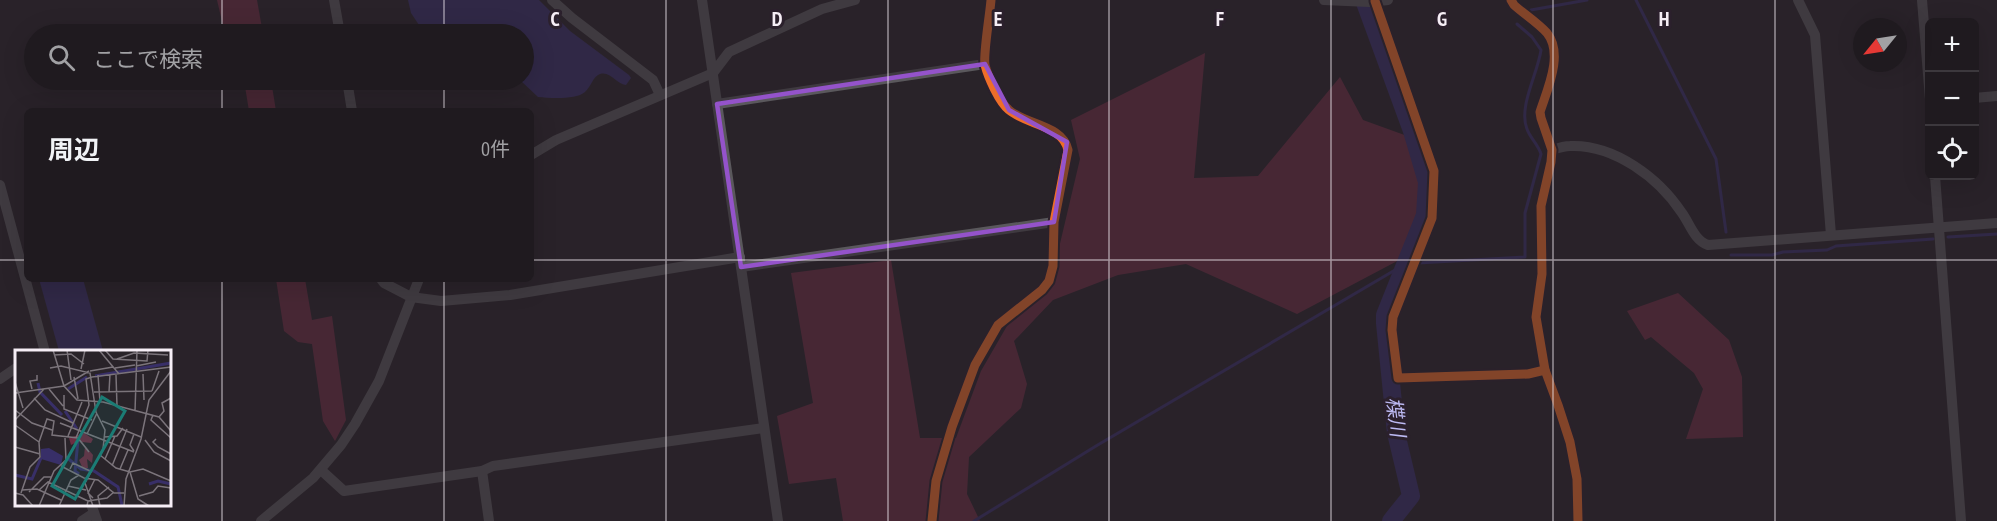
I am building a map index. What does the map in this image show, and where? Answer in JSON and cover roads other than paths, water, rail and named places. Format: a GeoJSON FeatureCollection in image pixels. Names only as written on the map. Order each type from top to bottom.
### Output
{"type":"FeatureCollection","features":[{"type":"Feature","properties":{"kind":"street"},"geometry":{"type":"LineString","coordinates":[[334,0],[338,24]]}},
{"type":"Feature","properties":{"kind":"street"},"geometry":{"type":"LineString","coordinates":[[552,0],[653,80],[660,95]]}},
{"type":"Feature","properties":{"kind":"street"},"geometry":{"type":"LineString","coordinates":[[702,0],[778,521]]}},
{"type":"Feature","properties":{"kind":"street"},"geometry":{"type":"LineString","coordinates":[[534,153],[556,140],[712,73],[729,52],[822,9],[855,0]]}},
{"type":"Feature","properties":{"kind":"street"},"geometry":{"type":"LineString","coordinates":[[932,521],[936,481],[952,427],[975,365],[998,325],[1042,290],[1049,281],[1053,267],[1054,222],[1068,150],[1067,142],[1060,135],[1009,110],[996,92],[984,64],[991,0]]}},
{"type":"Feature","properties":{"kind":"street"},"geometry":{"type":"LineString","coordinates":[[1324,0],[1373,2],[1388,0]]}},
{"type":"Feature","properties":{"kind":"street"},"geometry":{"type":"LineString","coordinates":[[1511,0],[1547,34],[1553,44],[1552,69],[1540,112],[1552,150],[1542,206],[1542,274],[1536,316],[1545,370],[1570,442],[1577,479],[1578,521]]}},
{"type":"Feature","properties":{"kind":"street"},"geometry":{"type":"LineString","coordinates":[[1798,0],[1815,35],[1831,235]]}},
{"type":"Feature","properties":{"kind":"street"},"geometry":{"type":"LineString","coordinates":[[1922,0],[1927,72]]}},
{"type":"Feature","properties":{"kind":"street"},"geometry":{"type":"LineString","coordinates":[[1373,2],[1434,171],[1432,218],[1392,317],[1398,378],[1528,374],[1545,370]]}},
{"type":"Feature","properties":{"kind":"street"},"geometry":{"type":"LineString","coordinates":[[717,104],[984,64]]}},
{"type":"Feature","properties":{"kind":"street"},"geometry":{"type":"LineString","coordinates":[[349,90],[352,108]]}},
{"type":"Feature","properties":{"kind":"street"},"geometry":{"type":"LineString","coordinates":[[1979,98],[1997,96]]}},
{"type":"Feature","properties":{"kind":"street"},"geometry":{"type":"LineString","coordinates":[[1552,150],[1569,145],[1599,150],[1617,157],[1646,174],[1664,190],[1682,212],[1700,242],[1707,245],[1997,223]]}},
{"type":"Feature","properties":{"kind":"street"},"geometry":{"type":"LineString","coordinates":[[1935,180],[1961,521]]}},
{"type":"Feature","properties":{"kind":"street"},"geometry":{"type":"LineString","coordinates":[[0,186],[24,274]]}},
{"type":"Feature","properties":{"kind":"street"},"geometry":{"type":"LineString","coordinates":[[383,282],[411,297],[441,302],[510,295],[740,262],[1054,222]]}},
{"type":"Feature","properties":{"kind":"street"},"geometry":{"type":"LineString","coordinates":[[26,282],[45,350]]}},
{"type":"Feature","properties":{"kind":"street"},"geometry":{"type":"LineString","coordinates":[[261,521],[321,470],[341,445],[379,381],[418,282]]}},
{"type":"Feature","properties":{"kind":"street"},"geometry":{"type":"LineString","coordinates":[[0,379],[15,369]]}},
{"type":"Feature","properties":{"kind":"street"},"geometry":{"type":"LineString","coordinates":[[321,470],[344,491],[482,471],[493,466],[764,428]]}},
{"type":"Feature","properties":{"kind":"street"},"geometry":{"type":"LineString","coordinates":[[482,471],[489,521]]}},
{"type":"Feature","properties":{"kind":"street"},"geometry":{"type":"LineString","coordinates":[[82,521],[94,513]]}},
{"type":"Feature","properties":{"kind":"waterway","name":"楪川"},"geometry":{"type":"LineString","coordinates":[[1364,0],[1412,131],[1427,182],[1425,215],[1385,315],[1396,433],[1411,496],[1391,521]]}},
{"type":"Feature","properties":{"kind":"waterway"},"geometry":{"type":"LineString","coordinates":[[1531,10],[1587,0]]}},
{"type":"Feature","properties":{"kind":"waterway"},"geometry":{"type":"LineString","coordinates":[[1636,0],[1716,159],[1726,232]]}},
{"type":"Feature","properties":{"kind":"waterway"},"geometry":{"type":"LineString","coordinates":[[1418,263],[1525,257],[1525,213],[1541,154],[1527,129],[1525,111],[1541,50],[1532,37],[1517,24]]}},
{"type":"Feature","properties":{"kind":"waterway"},"geometry":{"type":"LineString","coordinates":[[1948,237],[1997,234]]}},
{"type":"Feature","properties":{"kind":"waterway"},"geometry":{"type":"LineString","coordinates":[[1731,255],[1772,255],[1783,252],[1827,250],[1836,246],[1933,239]]}},
{"type":"Feature","properties":{"kind":"waterway"},"geometry":{"type":"LineString","coordinates":[[974,521],[1096,446],[1407,263],[1411,263]]}}]}
